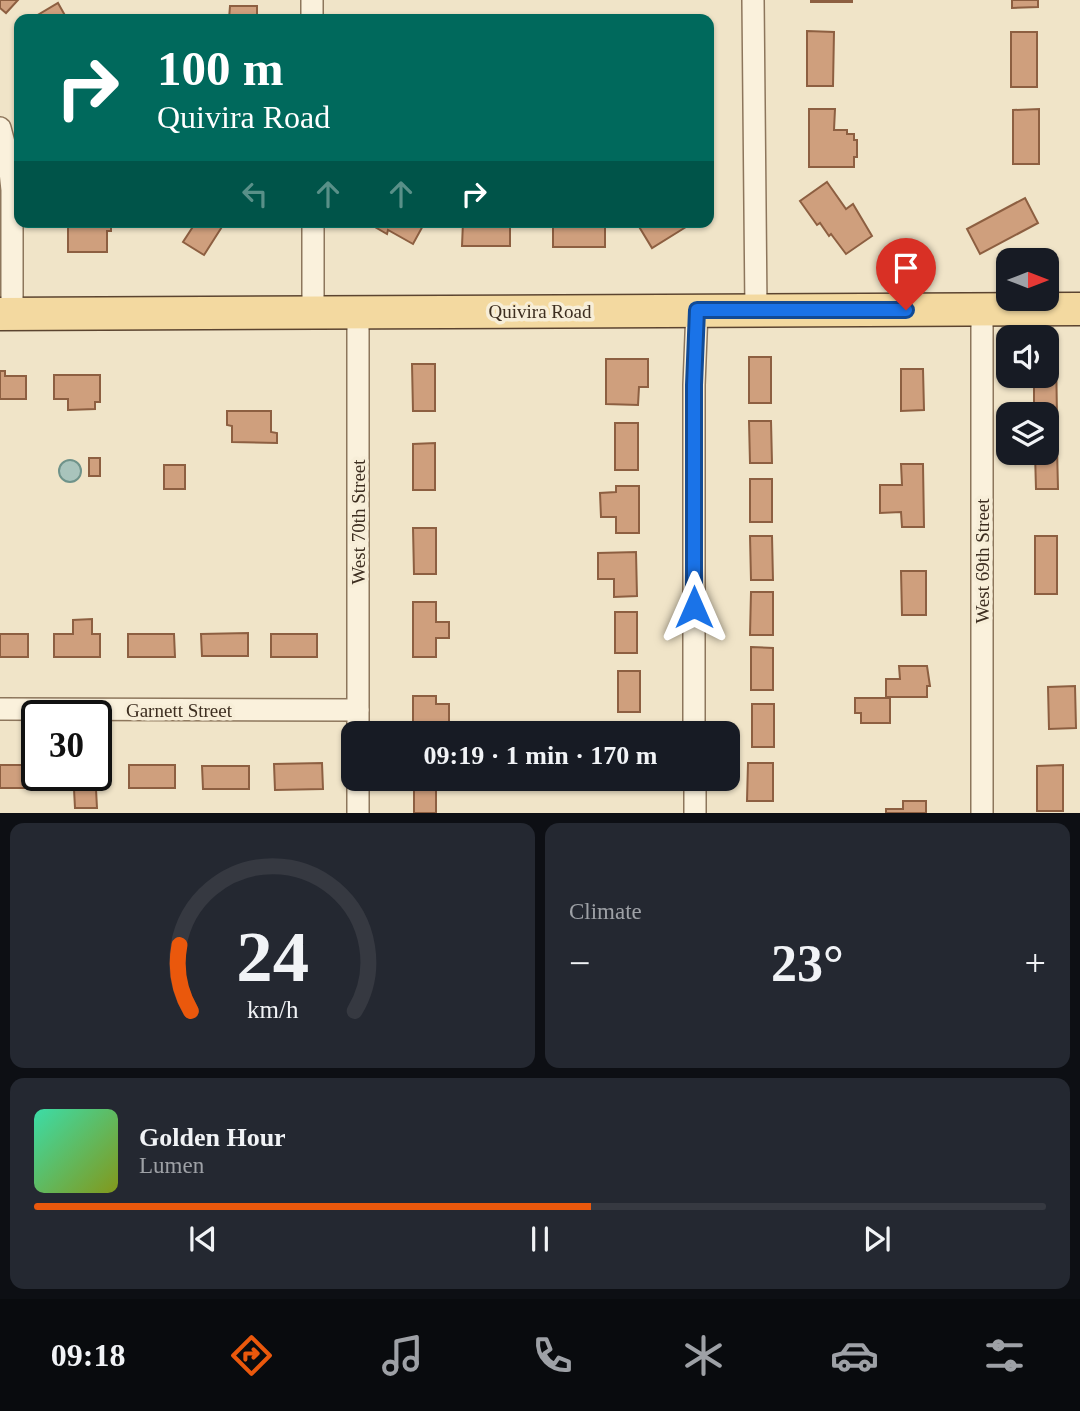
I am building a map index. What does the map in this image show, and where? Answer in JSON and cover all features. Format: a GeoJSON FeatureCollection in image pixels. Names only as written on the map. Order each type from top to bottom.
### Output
{"type":"FeatureCollection","features":[{"type":"Feature","properties":{"kind":"main road","name":"Quivira Road"},"geometry":{"type":"LineString","coordinates":[[6,314],[1080,309]]}},
{"type":"Feature","properties":{"kind":"street"},"geometry":{"type":"LineString","coordinates":[[753,0],[756,310]]}},
{"type":"Feature","properties":{"kind":"street"},"geometry":{"type":"LineString","coordinates":[[0,128],[9,162],[12,190],[6,314]]}},
{"type":"Feature","properties":{"kind":"street"},"geometry":{"type":"LineString","coordinates":[[313,228],[313,311]]}},
{"type":"Feature","properties":{"kind":"street","name":"West 69th Street"},"geometry":{"type":"LineString","coordinates":[[982,309],[982,813]]}},
{"type":"Feature","properties":{"kind":"street"},"geometry":{"type":"LineString","coordinates":[[694,721],[694,385],[697,310]]}},
{"type":"Feature","properties":{"kind":"street","name":"West 70th Street"},"geometry":{"type":"LineString","coordinates":[[358,311],[358,721]]}},
{"type":"Feature","properties":{"kind":"street","name":"Garnett Street"},"geometry":{"type":"LineString","coordinates":[[0,709],[358,710]]}},
{"type":"Feature","properties":{"kind":"street"},"geometry":{"type":"LineString","coordinates":[[358,791],[358,813]]}},
{"type":"Feature","properties":{"kind":"street"},"geometry":{"type":"LineString","coordinates":[[695,791],[695,813]]}},
{"type":"Feature","properties":{"kind":"water"},"geometry":{"type":"Polygon","coordinates":[[[70,460],[78,463],[81,471],[78,479],[70,482],[62,479],[59,471],[62,463],[70,460]]]}},
{"type":"Feature","properties":{"kind":"building"},"geometry":{"type":"Polygon","coordinates":[[[0,0],[18,0],[6,13],[0,8],[0,0]]]}},
{"type":"Feature","properties":{"kind":"building"},"geometry":{"type":"Polygon","coordinates":[[[852,0],[852,2],[811,2],[852,0]]]}},
{"type":"Feature","properties":{"kind":"building"},"geometry":{"type":"Polygon","coordinates":[[[1012,0],[1038,0],[1038,7],[1012,8],[1012,0]]]}},
{"type":"Feature","properties":{"kind":"building"},"geometry":{"type":"Polygon","coordinates":[[[58,3],[64,14],[39,14],[58,3]]]}},
{"type":"Feature","properties":{"kind":"building"},"geometry":{"type":"Polygon","coordinates":[[[230,6],[257,6],[257,14],[229,14],[230,6]]]}},
{"type":"Feature","properties":{"kind":"building"},"geometry":{"type":"Polygon","coordinates":[[[807,31],[834,32],[833,86],[807,86],[807,31]]]}},
{"type":"Feature","properties":{"kind":"building"},"geometry":{"type":"Polygon","coordinates":[[[1011,32],[1037,32],[1037,87],[1011,87],[1011,32]]]}},
{"type":"Feature","properties":{"kind":"building"},"geometry":{"type":"Polygon","coordinates":[[[809,109],[835,109],[834,130],[847,130],[847,134],[854,134],[854,140],[857,140],[854,167],[809,167],[809,109]]]}},
{"type":"Feature","properties":{"kind":"building"},"geometry":{"type":"Polygon","coordinates":[[[1039,109],[1039,164],[1013,164],[1013,110],[1039,109]]]}},
{"type":"Feature","properties":{"kind":"building"},"geometry":{"type":"Polygon","coordinates":[[[827,182],[846,209],[853,204],[872,236],[846,254],[820,223],[817,225],[800,201],[827,182]]]}},
{"type":"Feature","properties":{"kind":"building"},"geometry":{"type":"Polygon","coordinates":[[[1025,198],[1038,223],[980,254],[967,229],[1025,198]]]}},
{"type":"Feature","properties":{"kind":"building"},"geometry":{"type":"Polygon","coordinates":[[[68,228],[111,228],[111,231],[107,231],[107,252],[68,252],[68,228]]]}},
{"type":"Feature","properties":{"kind":"building"},"geometry":{"type":"Polygon","coordinates":[[[192,228],[221,228],[204,255],[183,242],[192,228]]]}},
{"type":"Feature","properties":{"kind":"building"},"geometry":{"type":"Polygon","coordinates":[[[377,228],[422,228],[413,244],[388,230],[387,234],[377,228]]]}},
{"type":"Feature","properties":{"kind":"building"},"geometry":{"type":"Polygon","coordinates":[[[463,228],[510,228],[510,246],[462,246],[463,228]]]}},
{"type":"Feature","properties":{"kind":"building"},"geometry":{"type":"Polygon","coordinates":[[[553,228],[605,228],[605,247],[553,247],[553,228]]]}},
{"type":"Feature","properties":{"kind":"building"},"geometry":{"type":"Polygon","coordinates":[[[640,228],[684,228],[652,248],[640,228]]]}},
{"type":"Feature","properties":{"kind":"building"},"geometry":{"type":"Polygon","coordinates":[[[749,357],[771,357],[771,403],[749,403],[749,357]]]}},
{"type":"Feature","properties":{"kind":"building"},"geometry":{"type":"Polygon","coordinates":[[[606,359],[648,359],[648,387],[639,387],[638,405],[606,404],[606,359]]]}},
{"type":"Feature","properties":{"kind":"building"},"geometry":{"type":"Polygon","coordinates":[[[412,364],[435,364],[435,411],[413,411],[412,364]]]}},
{"type":"Feature","properties":{"kind":"building"},"geometry":{"type":"Polygon","coordinates":[[[901,369],[923,369],[924,410],[901,411],[901,369]]]}},
{"type":"Feature","properties":{"kind":"building"},"geometry":{"type":"Polygon","coordinates":[[[0,371],[5,371],[5,376],[26,376],[26,399],[0,399],[0,371]]]}},
{"type":"Feature","properties":{"kind":"building"},"geometry":{"type":"Polygon","coordinates":[[[54,375],[100,375],[100,402],[95,402],[95,409],[68,410],[68,399],[54,399],[54,375]]]}},
{"type":"Feature","properties":{"kind":"building"},"geometry":{"type":"Polygon","coordinates":[[[1034,388],[1057,388],[1057,402],[1034,402],[1034,388]]]}},
{"type":"Feature","properties":{"kind":"building"},"geometry":{"type":"Polygon","coordinates":[[[227,411],[271,411],[271,432],[277,433],[277,443],[232,442],[232,426],[227,425],[227,411]]]}},
{"type":"Feature","properties":{"kind":"building"},"geometry":{"type":"Polygon","coordinates":[[[749,421],[771,421],[772,463],[750,463],[749,421]]]}},
{"type":"Feature","properties":{"kind":"building"},"geometry":{"type":"Polygon","coordinates":[[[615,423],[638,423],[638,470],[615,470],[615,423]]]}},
{"type":"Feature","properties":{"kind":"building"},"geometry":{"type":"Polygon","coordinates":[[[435,443],[435,490],[413,490],[413,444],[435,443]]]}},
{"type":"Feature","properties":{"kind":"building"},"geometry":{"type":"Polygon","coordinates":[[[89,458],[100,458],[100,476],[89,476],[89,458]]]}},
{"type":"Feature","properties":{"kind":"building"},"geometry":{"type":"Polygon","coordinates":[[[901,464],[923,464],[924,527],[902,527],[901,512],[880,513],[880,485],[902,485],[901,464]]]}},
{"type":"Feature","properties":{"kind":"building"},"geometry":{"type":"Polygon","coordinates":[[[164,465],[185,465],[185,489],[164,489],[164,465]]]}},
{"type":"Feature","properties":{"kind":"building"},"geometry":{"type":"Polygon","coordinates":[[[1035,465],[1057,465],[1058,489],[1036,489],[1035,465]]]}},
{"type":"Feature","properties":{"kind":"building"},"geometry":{"type":"Polygon","coordinates":[[[750,479],[772,479],[772,522],[750,522],[750,479]]]}},
{"type":"Feature","properties":{"kind":"building"},"geometry":{"type":"Polygon","coordinates":[[[616,486],[639,486],[639,533],[616,533],[616,517],[601,517],[600,493],[616,492],[616,486]]]}},
{"type":"Feature","properties":{"kind":"building"},"geometry":{"type":"Polygon","coordinates":[[[413,528],[436,528],[436,574],[414,574],[413,528]]]}},
{"type":"Feature","properties":{"kind":"building"},"geometry":{"type":"Polygon","coordinates":[[[750,536],[772,536],[773,580],[751,580],[750,536]]]}},
{"type":"Feature","properties":{"kind":"building"},"geometry":{"type":"Polygon","coordinates":[[[1035,536],[1057,536],[1057,594],[1035,594],[1035,536]]]}},
{"type":"Feature","properties":{"kind":"building"},"geometry":{"type":"Polygon","coordinates":[[[636,552],[637,596],[614,597],[614,579],[598,579],[598,553],[636,552]]]}},
{"type":"Feature","properties":{"kind":"building"},"geometry":{"type":"Polygon","coordinates":[[[901,571],[926,571],[926,615],[902,615],[901,571]]]}},
{"type":"Feature","properties":{"kind":"building"},"geometry":{"type":"Polygon","coordinates":[[[751,592],[773,592],[773,635],[750,635],[751,592]]]}},
{"type":"Feature","properties":{"kind":"building"},"geometry":{"type":"Polygon","coordinates":[[[413,602],[436,602],[436,622],[449,622],[449,638],[436,638],[436,657],[413,657],[413,602]]]}},
{"type":"Feature","properties":{"kind":"building"},"geometry":{"type":"Polygon","coordinates":[[[615,612],[637,612],[637,653],[615,653],[615,612]]]}},
{"type":"Feature","properties":{"kind":"building"},"geometry":{"type":"Polygon","coordinates":[[[92,619],[92,634],[100,634],[100,657],[54,657],[54,634],[73,634],[73,620],[92,619]]]}},
{"type":"Feature","properties":{"kind":"building"},"geometry":{"type":"Polygon","coordinates":[[[248,633],[248,656],[202,656],[201,634],[248,633]]]}},
{"type":"Feature","properties":{"kind":"building"},"geometry":{"type":"Polygon","coordinates":[[[0,634],[28,634],[28,657],[0,657],[0,634]]]}},
{"type":"Feature","properties":{"kind":"building"},"geometry":{"type":"Polygon","coordinates":[[[128,634],[174,634],[175,657],[128,657],[128,634]]]}},
{"type":"Feature","properties":{"kind":"building"},"geometry":{"type":"Polygon","coordinates":[[[271,634],[317,634],[317,657],[271,657],[271,634]]]}},
{"type":"Feature","properties":{"kind":"building"},"geometry":{"type":"Polygon","coordinates":[[[751,647],[773,648],[773,690],[751,690],[751,647]]]}},
{"type":"Feature","properties":{"kind":"building"},"geometry":{"type":"Polygon","coordinates":[[[899,666],[927,666],[930,686],[927,686],[927,697],[886,697],[886,679],[900,679],[899,666]]]}},
{"type":"Feature","properties":{"kind":"building"},"geometry":{"type":"Polygon","coordinates":[[[618,671],[640,671],[640,712],[618,712],[618,671]]]}},
{"type":"Feature","properties":{"kind":"building"},"geometry":{"type":"Polygon","coordinates":[[[1075,686],[1076,728],[1049,729],[1048,687],[1075,686]]]}},
{"type":"Feature","properties":{"kind":"building"},"geometry":{"type":"Polygon","coordinates":[[[413,696],[436,696],[436,704],[449,704],[449,721],[413,721],[413,696]]]}},
{"type":"Feature","properties":{"kind":"building"},"geometry":{"type":"Polygon","coordinates":[[[855,698],[890,698],[890,723],[861,723],[861,713],[855,713],[855,698]]]}},
{"type":"Feature","properties":{"kind":"building"},"geometry":{"type":"Polygon","coordinates":[[[752,704],[774,704],[774,747],[752,747],[752,704]]]}},
{"type":"Feature","properties":{"kind":"building"},"geometry":{"type":"Polygon","coordinates":[[[322,763],[323,789],[275,790],[274,764],[322,763]]]}},
{"type":"Feature","properties":{"kind":"building"},"geometry":{"type":"Polygon","coordinates":[[[748,763],[773,763],[773,801],[747,801],[748,763]]]}},
{"type":"Feature","properties":{"kind":"building"},"geometry":{"type":"Polygon","coordinates":[[[0,765],[21,765],[21,788],[0,788],[0,765]]]}},
{"type":"Feature","properties":{"kind":"building"},"geometry":{"type":"Polygon","coordinates":[[[129,765],[175,765],[175,788],[129,788],[129,765]]]}},
{"type":"Feature","properties":{"kind":"building"},"geometry":{"type":"Polygon","coordinates":[[[1063,765],[1063,811],[1037,811],[1037,766],[1063,765]]]}},
{"type":"Feature","properties":{"kind":"building"},"geometry":{"type":"Polygon","coordinates":[[[202,766],[249,766],[249,789],[203,789],[202,766]]]}},
{"type":"Feature","properties":{"kind":"building"},"geometry":{"type":"Polygon","coordinates":[[[74,791],[96,791],[97,808],[75,808],[74,791]]]}},
{"type":"Feature","properties":{"kind":"building"},"geometry":{"type":"Polygon","coordinates":[[[414,791],[436,791],[436,813],[414,813],[414,791]]]}},
{"type":"Feature","properties":{"kind":"building"},"geometry":{"type":"Polygon","coordinates":[[[903,801],[926,801],[926,813],[886,813],[886,809],[903,809],[903,801]]]}},
{"type":"Feature","properties":{"kind":"route"},"geometry":{"type":"LineString","coordinates":[[694,607],[694,385],[697,310],[906,310]]}}]}
